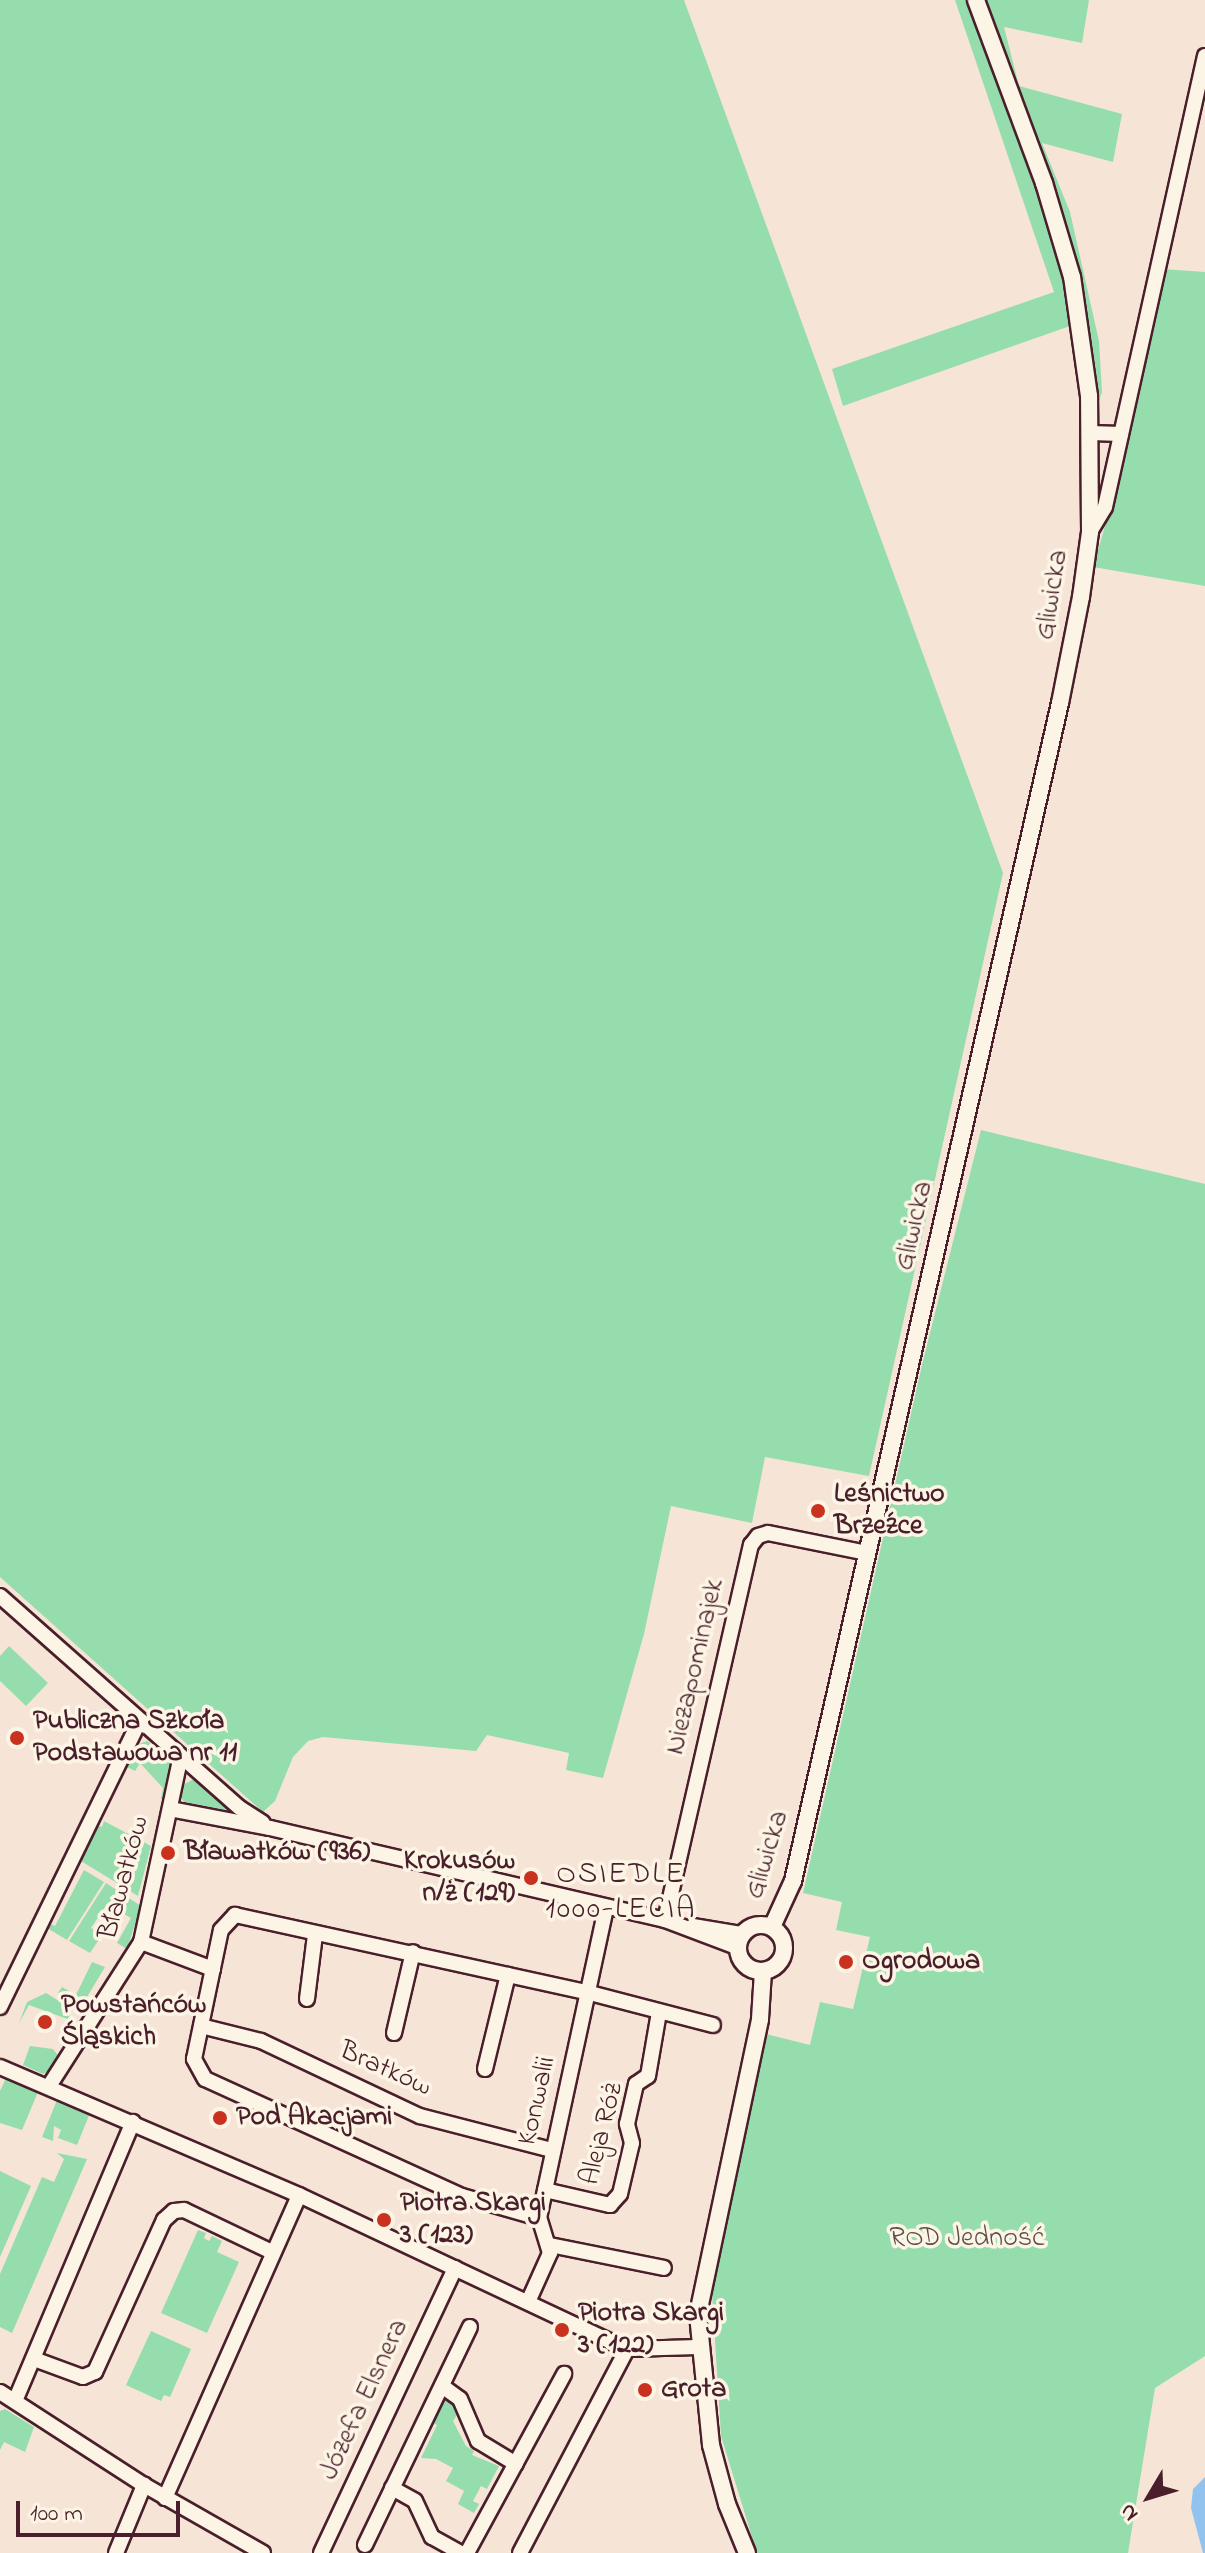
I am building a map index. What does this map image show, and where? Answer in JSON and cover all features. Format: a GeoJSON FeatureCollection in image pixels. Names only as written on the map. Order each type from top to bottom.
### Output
{"type":"FeatureCollection","features":[{"type":"Feature","properties":{"kind":"main road","name":"Gliwicka"},"geometry":{"type":"LineString","coordinates":[[772,1927],[793,1881],[1062,693],[1090,532],[1091,433],[1083,341],[1067,256],[1031,145],[976,0]]}},
{"type":"Feature","properties":{"kind":"main road"},"geometry":{"type":"LineString","coordinates":[[757,1925],[772,1927],[783,1941],[783,1955],[776,1966],[763,1971],[744,1965],[739,1940],[757,1925]]}},
{"type":"Feature","properties":{"kind":"main road"},"geometry":{"type":"LineString","coordinates":[[747,2553],[727,2504],[711,2445],[700,2347],[701,2291],[760,2019],[763,1971]]}},
{"type":"Feature","properties":{"kind":"street","name":"Gliwicka"},"geometry":{"type":"LineString","coordinates":[[1090,532],[1105,507],[1205,56]]}},
{"type":"Feature","properties":{"kind":"street"},"geometry":{"type":"LineString","coordinates":[[1091,433],[1121,434]]}},
{"type":"Feature","properties":{"kind":"street","name":"Niezapominajek"},"geometry":{"type":"LineString","coordinates":[[665,1920],[751,1545],[758,1536],[768,1533],[867,1553]]}},
{"type":"Feature","properties":{"kind":"street"},"geometry":{"type":"LineString","coordinates":[[0,1596],[240,1808],[270,1828]]}},
{"type":"Feature","properties":{"kind":"street"},"geometry":{"type":"LineString","coordinates":[[0,2007],[140,1720]]}},
{"type":"Feature","properties":{"kind":"street","name":"Bławatków"},"geometry":{"type":"LineString","coordinates":[[49,2086],[141,1942],[181,1756]]}},
{"type":"Feature","properties":{"kind":"street"},"geometry":{"type":"LineString","coordinates":[[170,1809],[270,1828],[739,1940]]}},
{"type":"Feature","properties":{"kind":"street","name":"Konwalii"},"geometry":{"type":"LineString","coordinates":[[539,2218],[551,2150],[590,1993],[606,1908]]}},
{"type":"Feature","properties":{"kind":"street"},"geometry":{"type":"LineString","coordinates":[[528,2302],[550,2253],[539,2218],[462,2196],[205,2079],[194,2059],[221,1930],[235,1915],[315,1935],[413,1952],[713,2025]]}},
{"type":"Feature","properties":{"kind":"street"},"geometry":{"type":"LineString","coordinates":[[307,1999],[315,1935]]}},
{"type":"Feature","properties":{"kind":"street"},"geometry":{"type":"LineString","coordinates":[[141,1942],[213,1969]]}},
{"type":"Feature","properties":{"kind":"street"},"geometry":{"type":"LineString","coordinates":[[394,2033],[413,1952]]}},
{"type":"Feature","properties":{"kind":"street"},"geometry":{"type":"LineString","coordinates":[[485,2069],[508,1975]]}},
{"type":"Feature","properties":{"kind":"street","name":"Aleja Róż"},"geometry":{"type":"LineString","coordinates":[[545,2190],[610,2205],[620,2194],[632,2143],[627,2124],[636,2084],[648,2076],[659,2012]]}},
{"type":"Feature","properties":{"kind":"street","name":"Bratków"},"geometry":{"type":"LineString","coordinates":[[201,2026],[261,2041],[420,2116],[551,2150]]}},
{"type":"Feature","properties":{"kind":"street"},"geometry":{"type":"LineString","coordinates":[[0,2067],[299,2195],[627,2349],[700,2347]]}},
{"type":"Feature","properties":{"kind":"street"},"geometry":{"type":"LineString","coordinates":[[15,2401],[133,2122]]}},
{"type":"Feature","properties":{"kind":"street"},"geometry":{"type":"LineString","coordinates":[[165,2498],[299,2195]]}},
{"type":"Feature","properties":{"kind":"street"},"geometry":{"type":"LineString","coordinates":[[34,2359],[83,2377],[95,2372],[164,2220],[174,2211],[184,2210],[272,2252]]}},
{"type":"Feature","properties":{"kind":"street"},"geometry":{"type":"LineString","coordinates":[[550,2245],[664,2268]]}},
{"type":"Feature","properties":{"kind":"street","name":"Józefa Elsnera"},"geometry":{"type":"LineString","coordinates":[[321,2553],[455,2268]]}},
{"type":"Feature","properties":{"kind":"street"},"geometry":{"type":"LineString","coordinates":[[365,2545],[470,2327]]}},
{"type":"Feature","properties":{"kind":"street"},"geometry":{"type":"LineString","coordinates":[[520,2553],[627,2349]]}},
{"type":"Feature","properties":{"kind":"street"},"geometry":{"type":"LineString","coordinates":[[467,2553],[564,2374]]}},
{"type":"Feature","properties":{"kind":"street"},"geometry":{"type":"LineString","coordinates":[[442,2386],[460,2399],[478,2441],[516,2464]]}},
{"type":"Feature","properties":{"kind":"street"},"geometry":{"type":"LineString","coordinates":[[0,2392],[253,2551]]}},
{"type":"Feature","properties":{"kind":"street"},"geometry":{"type":"LineString","coordinates":[[116,2553],[144,2485]]}},
{"type":"Feature","properties":{"kind":"street"},"geometry":{"type":"LineString","coordinates":[[392,2488],[415,2501],[432,2537],[461,2553]]}},
{"type":"Feature","properties":{"kind":"green space"},"geometry":{"type":"Polygon","coordinates":[[[0,0],[684,0],[1003,873],[869,1476],[765,1457],[752,1523],[671,1506],[644,1634],[603,1778],[566,1770],[569,1753],[487,1735],[476,1751],[323,1737],[308,1741],[293,1757],[275,1801],[263,1812],[0,1577],[0,0]]]}},
{"type":"Feature","properties":{"kind":"green space"},"geometry":{"type":"Polygon","coordinates":[[[955,0],[968,0],[1060,255],[1073,325],[843,406],[832,369],[1054,292],[955,0]]]}},
{"type":"Feature","properties":{"kind":"green space"},"geometry":{"type":"Polygon","coordinates":[[[985,0],[1089,0],[1082,43],[1004,27],[1019,86],[1122,114],[1113,162],[1042,143],[1070,212],[1099,341],[1102,392],[1097,407],[1085,302],[1057,190],[985,0]]]}},
{"type":"Feature","properties":{"kind":"green space"},"geometry":{"type":"Polygon","coordinates":[[[1162,269],[1205,272],[1205,586],[1093,567],[1113,499],[1162,269]]]}},
{"type":"Feature","properties":{"kind":"green space","name":"ROD Jedność"},"geometry":{"type":"Polygon","coordinates":[[[981,1130],[1205,1184],[1205,2356],[1155,2388],[1128,2553],[757,2553],[721,2436],[712,2293],[766,2034],[810,2045],[820,2002],[853,2009],[870,1937],[836,1930],[842,1902],[803,1893],[922,1365],[981,1130]]]}},
{"type":"Feature","properties":{"kind":"green space"},"geometry":{"type":"Polygon","coordinates":[[[9,1646],[48,1683],[26,1706],[0,1681],[0,1656],[9,1646]]]}},
{"type":"Feature","properties":{"kind":"green space"},"geometry":{"type":"Polygon","coordinates":[[[147,1741],[167,1755],[172,1767],[165,1800],[161,1799],[163,1788],[140,1763],[135,1771],[127,1767],[139,1744],[147,1741]]]}},
{"type":"Feature","properties":{"kind":"green space"},"geometry":{"type":"Polygon","coordinates":[[[194,1779],[231,1811],[184,1802],[179,1794],[181,1786],[194,1779]]]}},
{"type":"Feature","properties":{"kind":"green space"},"geometry":{"type":"Polygon","coordinates":[[[104,1821],[151,1846],[138,1896],[81,1861],[94,1833],[92,1831],[96,1825],[102,1827],[104,1821]]]}},
{"type":"Feature","properties":{"kind":"green space"},"geometry":{"type":"Polygon","coordinates":[[[84,1870],[104,1882],[67,1940],[47,1928],[46,1922],[55,1926],[84,1870]]]}},
{"type":"Feature","properties":{"kind":"green space"},"geometry":{"type":"Polygon","coordinates":[[[106,1883],[141,1906],[127,1949],[117,1943],[131,1918],[107,1904],[91,1928],[102,1935],[90,1953],[69,1941],[106,1883]]]}},
{"type":"Feature","properties":{"kind":"green space"},"geometry":{"type":"Polygon","coordinates":[[[92,1962],[105,1967],[81,2007],[58,1993],[62,1987],[76,1995],[92,1962]]]}},
{"type":"Feature","properties":{"kind":"green space"},"geometry":{"type":"Polygon","coordinates":[[[46,1993],[64,2004],[70,2020],[29,2005],[19,2023],[27,2002],[46,1993]]]}},
{"type":"Feature","properties":{"kind":"green space"},"geometry":{"type":"Polygon","coordinates":[[[30,2046],[53,2049],[59,2057],[51,2070],[43,2074],[23,2065],[30,2046]]]}},
{"type":"Feature","properties":{"kind":"green space"},"geometry":{"type":"Polygon","coordinates":[[[6,2078],[38,2092],[22,2130],[0,2123],[0,2091],[6,2078]]]}},
{"type":"Feature","properties":{"kind":"green space"},"geometry":{"type":"Polygon","coordinates":[[[57,2100],[90,2113],[77,2145],[58,2138],[61,2130],[54,2126],[53,2141],[42,2137],[57,2100]]]}},
{"type":"Feature","properties":{"kind":"green space"},"geometry":{"type":"Polygon","coordinates":[[[57,2153],[87,2159],[12,2333],[0,2327],[0,2274],[42,2177],[54,2182],[64,2159],[57,2153]]]}},
{"type":"Feature","properties":{"kind":"green space"},"geometry":{"type":"Polygon","coordinates":[[[0,2171],[31,2186],[0,2257],[0,2171]]]}},
{"type":"Feature","properties":{"kind":"green space"},"geometry":{"type":"Polygon","coordinates":[[[198,2230],[206,2233],[204,2238],[209,2241],[212,2236],[222,2241],[217,2252],[239,2262],[207,2333],[161,2313],[198,2230]]]}},
{"type":"Feature","properties":{"kind":"green space"},"geometry":{"type":"Polygon","coordinates":[[[151,2331],[191,2349],[170,2397],[164,2395],[161,2401],[126,2385],[151,2331]]]}},
{"type":"Feature","properties":{"kind":"green space"},"geometry":{"type":"Polygon","coordinates":[[[441,2394],[453,2397],[459,2412],[453,2421],[466,2446],[474,2451],[472,2455],[499,2466],[487,2489],[481,2486],[473,2501],[479,2504],[474,2513],[458,2504],[464,2491],[446,2481],[453,2468],[436,2459],[421,2458],[437,2425],[428,2420],[441,2394]]]}},
{"type":"Feature","properties":{"kind":"green space"},"geometry":{"type":"Polygon","coordinates":[[[5,2409],[34,2427],[25,2452],[4,2442],[0,2450],[0,2411],[5,2409]]]}},
{"type":"Feature","properties":{"kind":"water"},"geometry":{"type":"Polygon","coordinates":[[[1205,2477],[1203,2553],[1191,2508],[1193,2489],[1205,2477]]]}},
{"type":"Feature","properties":{"kind":"place","name":"Leśnictwo Brzeźce"},"geometry":{"type":"Point","coordinates":[818,1511]}},
{"type":"Feature","properties":{"kind":"place","name":"Publiczna Szkoła Podstawowa nr 11"},"geometry":{"type":"Point","coordinates":[17,1738]}},
{"type":"Feature","properties":{"kind":"place","name":"Bławatków (936)"},"geometry":{"type":"Point","coordinates":[168,1853]}},
{"type":"Feature","properties":{"kind":"place","name":"Krokusów n/ż (129)"},"geometry":{"type":"Point","coordinates":[531,1878]}},
{"type":"Feature","properties":{"kind":"place","name":"Ogrodowa"},"geometry":{"type":"Point","coordinates":[846,1962]}},
{"type":"Feature","properties":{"kind":"place","name":"Powstańców Śląskich"},"geometry":{"type":"Point","coordinates":[45,2022]}},
{"type":"Feature","properties":{"kind":"place","name":"Pod Akacjami"},"geometry":{"type":"Point","coordinates":[220,2118]}},
{"type":"Feature","properties":{"kind":"place","name":"Piotra Skargi 3 (123)"},"geometry":{"type":"Point","coordinates":[384,2220]}},
{"type":"Feature","properties":{"kind":"place","name":"Piotra Skargi 3 (122)"},"geometry":{"type":"Point","coordinates":[562,2330]}},
{"type":"Feature","properties":{"kind":"place","name":"Grota"},"geometry":{"type":"Point","coordinates":[645,2390]}},
{"type":"Feature","properties":{"kind":"district","name":"OSIEDLE 1000-LECIA"},"geometry":{"type":"Point","coordinates":[621,1892]}}]}
